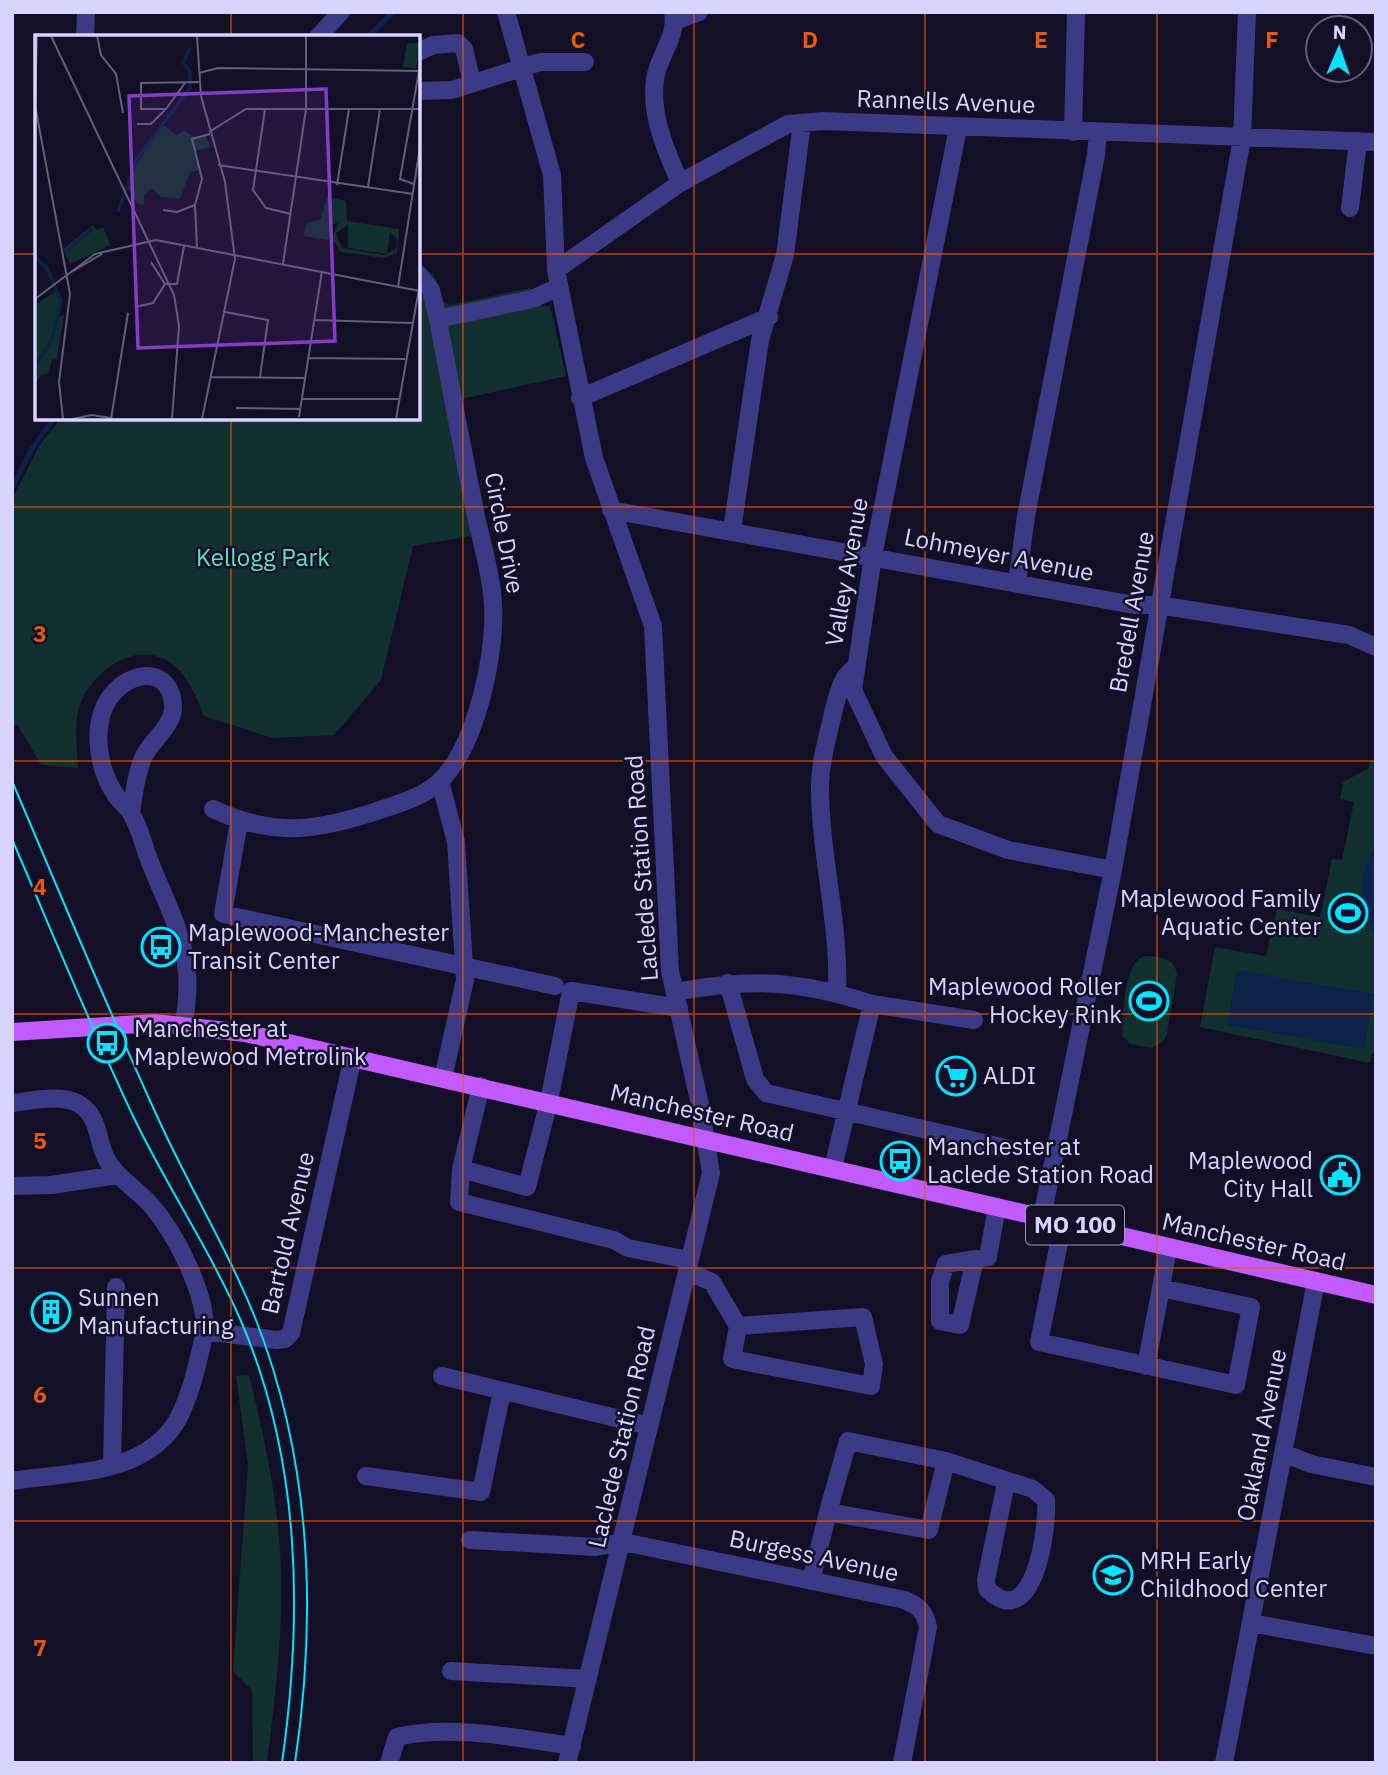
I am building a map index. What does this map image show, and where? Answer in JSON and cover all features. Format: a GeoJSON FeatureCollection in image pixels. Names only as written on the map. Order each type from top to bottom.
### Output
{"type":"FeatureCollection","features":[{"type":"Feature","properties":{"kind":"main road","name":"Manchester Road"},"geometry":{"type":"LineString","coordinates":[[12,1032],[124,1024],[184,1025],[245,1033],[549,1101],[1376,1295]]}},
{"type":"Feature","properties":{"kind":"street"},"geometry":{"type":"LineString","coordinates":[[85,35],[86,12]]}},
{"type":"Feature","properties":{"kind":"street"},"geometry":{"type":"LineString","coordinates":[[320,35],[341,12]]}},
{"type":"Feature","properties":{"kind":"street","name":"Laclede Station Road"},"geometry":{"type":"LineString","coordinates":[[506,12],[552,175],[558,279],[594,458],[653,626],[670,971],[707,1139],[711,1173],[623,1542],[569,1754]]}},
{"type":"Feature","properties":{"kind":"street"},"geometry":{"type":"LineString","coordinates":[[680,183],[655,116],[655,77],[674,17],[699,12]]}},
{"type":"Feature","properties":{"kind":"street"},"geometry":{"type":"LineString","coordinates":[[1073,132],[1076,12]]}},
{"type":"Feature","properties":{"kind":"street","name":"Bredell Avenue"},"geometry":{"type":"LineString","coordinates":[[1042,1217],[1113,870],[1242,138],[1247,12]]}},
{"type":"Feature","properties":{"kind":"street"},"geometry":{"type":"LineString","coordinates":[[420,51],[433,45],[458,43],[464,49],[472,83]]}},
{"type":"Feature","properties":{"kind":"street"},"geometry":{"type":"LineString","coordinates":[[420,91],[452,90],[520,66],[540,62],[585,62]]}},
{"type":"Feature","properties":{"kind":"street"},"geometry":{"type":"LineString","coordinates":[[732,530],[760,340],[769,317],[785,255],[802,123]]}},
{"type":"Feature","properties":{"kind":"street","name":"Rannells Avenue"},"geometry":{"type":"LineString","coordinates":[[438,319],[532,299],[680,183],[788,124],[1367,142]]}},
{"type":"Feature","properties":{"kind":"street","name":"Valley Avenue"},"geometry":{"type":"LineString","coordinates":[[958,128],[873,556],[853,690],[884,756],[939,824],[1008,850],[1113,870]]}},
{"type":"Feature","properties":{"kind":"street"},"geometry":{"type":"LineString","coordinates":[[1017,583],[1026,516],[1077,260],[1098,133]]}},
{"type":"Feature","properties":{"kind":"street"},"geometry":{"type":"LineString","coordinates":[[1350,208],[1367,142]]}},
{"type":"Feature","properties":{"kind":"street","name":"Circle Drive"},"geometry":{"type":"LineString","coordinates":[[420,277],[430,290],[438,319],[493,604],[488,679],[466,737],[440,781]]}},
{"type":"Feature","properties":{"kind":"street"},"geometry":{"type":"LineString","coordinates":[[580,398],[769,317]]}},
{"type":"Feature","properties":{"kind":"street","name":"Lohmeyer Avenue"},"geometry":{"type":"LineString","coordinates":[[611,510],[1134,605],[1158,605],[1349,635],[1376,647]]}},
{"type":"Feature","properties":{"kind":"street"},"geometry":{"type":"LineString","coordinates":[[837,993],[838,948],[824,858],[820,785],[822,759],[838,694],[844,677],[857,666]]}},
{"type":"Feature","properties":{"kind":"street"},"geometry":{"type":"LineString","coordinates":[[131,813],[145,756],[172,718],[170,692],[163,682],[148,676],[134,677],[120,684],[109,697],[98,728],[98,744],[107,780],[131,813],[185,959],[188,975],[184,1025]]}},
{"type":"Feature","properties":{"kind":"street"},"geometry":{"type":"LineString","coordinates":[[213,809],[239,821],[274,829],[310,829],[400,803],[425,792],[440,781],[456,842],[465,980],[443,1078]]}},
{"type":"Feature","properties":{"kind":"street"},"geometry":{"type":"LineString","coordinates":[[239,821],[223,914],[555,986]]}},
{"type":"Feature","properties":{"kind":"street"},"geometry":{"type":"LineString","coordinates":[[461,1169],[527,1187],[549,1101],[571,991],[677,1000],[728,983],[760,981],[837,993],[872,1004],[974,1020]]}},
{"type":"Feature","properties":{"kind":"street"},"geometry":{"type":"LineString","coordinates":[[728,983],[759,1088],[766,1093],[1006,1148]]}},
{"type":"Feature","properties":{"kind":"street"},"geometry":{"type":"LineString","coordinates":[[833,1168],[872,1004]]}},
{"type":"Feature","properties":{"kind":"street","name":"Bartold Avenue"},"geometry":{"type":"LineString","coordinates":[[205,1331],[277,1340],[285,1339],[291,1333],[354,1057]]}},
{"type":"Feature","properties":{"kind":"street"},"geometry":{"type":"LineString","coordinates":[[481,1086],[461,1169],[459,1202],[614,1240],[628,1248],[688,1266],[712,1282],[738,1326],[732,1359],[871,1386],[874,1364],[863,1317],[738,1326]]}},
{"type":"Feature","properties":{"kind":"street"},"geometry":{"type":"LineString","coordinates":[[12,1103],[60,1100],[76,1102],[91,1114],[106,1157],[118,1175],[152,1206],[180,1253],[203,1298],[205,1331],[196,1371],[177,1420],[143,1452],[112,1466],[12,1481]]}},
{"type":"Feature","properties":{"kind":"street"},"geometry":{"type":"LineString","coordinates":[[12,1186],[51,1185],[118,1175]]}},
{"type":"Feature","properties":{"kind":"street"},"geometry":{"type":"LineString","coordinates":[[975,1259],[988,1257],[998,1207]]}},
{"type":"Feature","properties":{"kind":"street"},"geometry":{"type":"LineString","coordinates":[[1063,1223],[1039,1342],[1236,1385],[1251,1307],[1161,1288]]}},
{"type":"Feature","properties":{"kind":"street"},"geometry":{"type":"LineString","coordinates":[[1146,1366],[1168,1247]]}},
{"type":"Feature","properties":{"kind":"street","name":"Oakland Avenue"},"geometry":{"type":"LineString","coordinates":[[1224,1763],[1316,1281]]}},
{"type":"Feature","properties":{"kind":"street"},"geometry":{"type":"LineString","coordinates":[[112,1466],[117,1287]]}},
{"type":"Feature","properties":{"kind":"street"},"geometry":{"type":"LineString","coordinates":[[442,1376],[649,1426]]}},
{"type":"Feature","properties":{"kind":"street"},"geometry":{"type":"LineString","coordinates":[[366,1476],[481,1492],[502,1391]]}},
{"type":"Feature","properties":{"kind":"street"},"geometry":{"type":"LineString","coordinates":[[811,1581],[848,1441],[947,1461],[1006,1483],[1033,1489],[1046,1500],[1048,1520],[1030,1588],[1022,1597],[1012,1600],[994,1596],[987,1589],[986,1580],[1006,1483]]}},
{"type":"Feature","properties":{"kind":"street"},"geometry":{"type":"LineString","coordinates":[[1283,1452],[1311,1464],[1376,1477]]}},
{"type":"Feature","properties":{"kind":"street"},"geometry":{"type":"LineString","coordinates":[[828,1512],[929,1530],[947,1461]]}},
{"type":"Feature","properties":{"kind":"street"},"geometry":{"type":"LineString","coordinates":[[470,1540],[596,1548],[623,1542]]}},
{"type":"Feature","properties":{"kind":"street","name":"Burgess Avenue"},"geometry":{"type":"LineString","coordinates":[[623,1542],[905,1600],[926,1614],[928,1627],[902,1763]]}},
{"type":"Feature","properties":{"kind":"street"},"geometry":{"type":"LineString","coordinates":[[1251,1623],[1376,1646]]}},
{"type":"Feature","properties":{"kind":"street"},"geometry":{"type":"LineString","coordinates":[[451,1671],[588,1679]]}},
{"type":"Feature","properties":{"kind":"street"},"geometry":{"type":"LineString","coordinates":[[389,1763],[397,1737],[411,1733],[492,1734],[569,1754]]}},
{"type":"Feature","properties":{"kind":"green space","name":"Kellogg Park"},"geometry":{"type":"Polygon","coordinates":[[[420,264],[434,275],[443,301],[449,305],[530,288],[541,306],[550,306],[566,376],[448,402],[476,535],[413,546],[381,680],[334,735],[272,738],[204,716],[188,682],[175,667],[159,657],[135,656],[112,665],[86,692],[76,726],[78,768],[41,765],[17,724],[12,726],[12,499],[39,446],[59,420],[420,420],[420,264]]]}},
{"type":"Feature","properties":{"kind":"green space","name":"Maplewood Family Aquatic Center"},"geometry":{"type":"Polygon","coordinates":[[[1371,761],[1376,761],[1376,1053],[1372,1053],[1370,1063],[1200,1027],[1215,947],[1266,956],[1277,909],[1320,917],[1332,859],[1342,860],[1354,802],[1340,799],[1343,782],[1369,768],[1371,761]]]}},
{"type":"Feature","properties":{"kind":"green space","name":"Maplewood Roller Hockey Rink"},"geometry":{"type":"Polygon","coordinates":[[[1145,956],[1170,961],[1177,974],[1167,1034],[1163,1042],[1152,1048],[1130,1044],[1123,1036],[1122,1028],[1129,977],[1138,960],[1145,956]]]}},
{"type":"Feature","properties":{"kind":"green space"},"geometry":{"type":"Polygon","coordinates":[[[249,1375],[270,1472],[281,1571],[280,1643],[267,1763],[253,1763],[252,1690],[233,1671],[248,1465],[236,1376],[249,1375]]]}},
{"type":"Feature","properties":{"kind":"water"},"geometry":{"type":"Polygon","coordinates":[[[1376,844],[1376,936],[1365,914],[1362,890],[1366,866],[1376,844]]]}},
{"type":"Feature","properties":{"kind":"water"},"geometry":{"type":"Polygon","coordinates":[[[1237,970],[1374,994],[1364,1049],[1227,1025],[1237,970]]]}},
{"type":"Feature","properties":{"kind":"waterway"},"geometry":{"type":"LineString","coordinates":[[370,35],[393,12]]}},
{"type":"Feature","properties":{"kind":"waterway"},"geometry":{"type":"LineString","coordinates":[[12,488],[32,449],[53,420]]}},
{"type":"Feature","properties":{"kind":"tram line"},"geometry":{"type":"LineString","coordinates":[[12,781],[157,1116],[245,1294],[274,1373],[298,1483],[304,1539],[306,1651],[295,1763]]}},
{"type":"Feature","properties":{"kind":"tram line"},"geometry":{"type":"LineString","coordinates":[[12,839],[133,1116],[229,1295],[261,1374],[276,1428],[292,1539],[293,1651],[282,1763]]}},
{"type":"Feature","properties":{"kind":"place","name":"Maplewood Family Aquatic Center"},"geometry":{"type":"Point","coordinates":[1348,913]}},
{"type":"Feature","properties":{"kind":"place","name":"Maplewood-Manchester Transit Center"},"geometry":{"type":"Point","coordinates":[161,947]}},
{"type":"Feature","properties":{"kind":"place","name":"Maplewood Roller Hockey Rink"},"geometry":{"type":"Point","coordinates":[1149,1001]}},
{"type":"Feature","properties":{"kind":"place","name":"Manchester at Maplewood Metrolink"},"geometry":{"type":"Point","coordinates":[107,1043]}},
{"type":"Feature","properties":{"kind":"place","name":"ALDI"},"geometry":{"type":"Point","coordinates":[956,1076]}},
{"type":"Feature","properties":{"kind":"place","name":"Manchester at Laclede Station Road"},"geometry":{"type":"Point","coordinates":[900,1161]}},
{"type":"Feature","properties":{"kind":"place","name":"Maplewood City Hall"},"geometry":{"type":"Point","coordinates":[1340,1175]}},
{"type":"Feature","properties":{"kind":"place","name":"Sunnen Manufacturing"},"geometry":{"type":"Point","coordinates":[51,1312]}},
{"type":"Feature","properties":{"kind":"place","name":"MRH Early Childhood Center"},"geometry":{"type":"Point","coordinates":[1113,1575]}}]}
